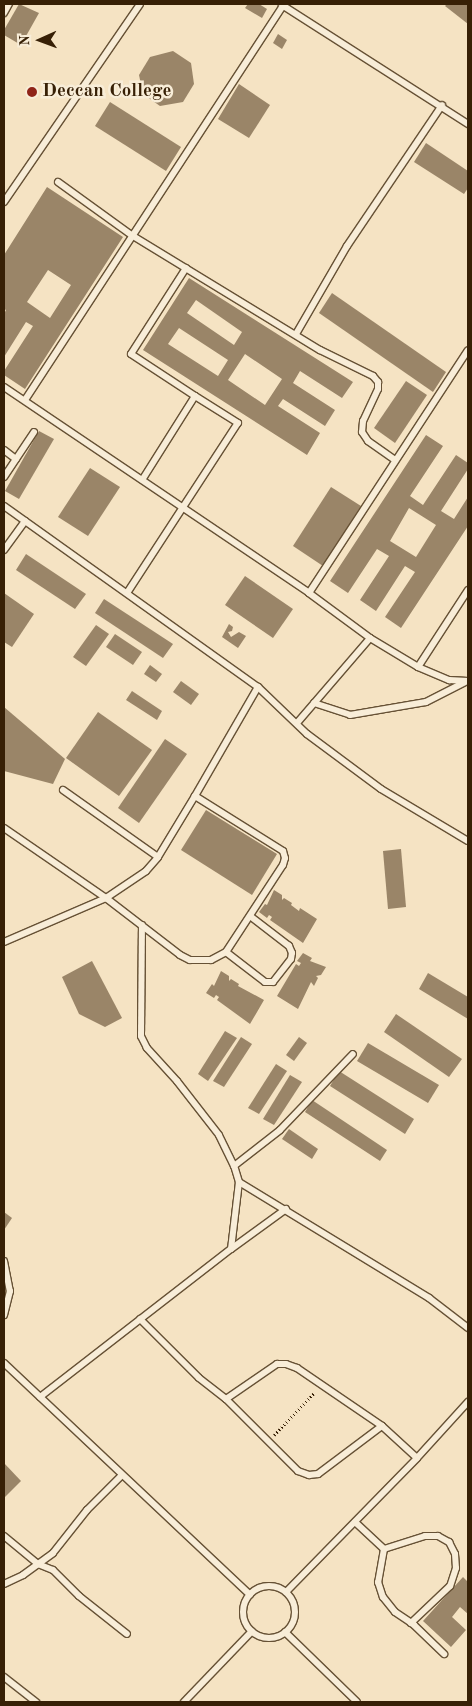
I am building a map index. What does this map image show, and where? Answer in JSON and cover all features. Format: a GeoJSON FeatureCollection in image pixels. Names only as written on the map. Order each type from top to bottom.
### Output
{"type":"FeatureCollection","features":[{"type":"Feature","properties":{"kind":"lane"},"geometry":{"type":"LineString","coordinates":[[4,13],[9,4]]}},
{"type":"Feature","properties":{"kind":"lane"},"geometry":{"type":"LineString","coordinates":[[4,202],[140,4]]}},
{"type":"Feature","properties":{"kind":"lane"},"geometry":{"type":"LineString","coordinates":[[24,400],[133,236],[282,5],[467,120]]}},
{"type":"Feature","properties":{"kind":"lane"},"geometry":{"type":"LineString","coordinates":[[296,334],[347,246],[442,105]]}},
{"type":"Feature","properties":{"kind":"lane"},"geometry":{"type":"LineString","coordinates":[[58,182],[133,236],[320,350],[373,376],[378,382],[378,389],[363,421],[362,432],[368,441],[395,460]]}},
{"type":"Feature","properties":{"kind":"lane"},"geometry":{"type":"LineString","coordinates":[[127,593],[238,423],[131,354],[186,268]]}},
{"type":"Feature","properties":{"kind":"lane"},"geometry":{"type":"LineString","coordinates":[[309,593],[468,350]]}},
{"type":"Feature","properties":{"kind":"lane"},"geometry":{"type":"LineString","coordinates":[[4,387],[309,593],[370,638],[418,667],[449,680],[466,682]]}},
{"type":"Feature","properties":{"kind":"lane"},"geometry":{"type":"LineString","coordinates":[[142,480],[194,396]]}},
{"type":"Feature","properties":{"kind":"lane"},"geometry":{"type":"LineString","coordinates":[[4,477],[34,432]]}},
{"type":"Feature","properties":{"kind":"lane"},"geometry":{"type":"LineString","coordinates":[[4,450],[16,458]]}},
{"type":"Feature","properties":{"kind":"lane"},"geometry":{"type":"LineString","coordinates":[[4,506],[258,687],[297,724],[381,789],[468,841]]}},
{"type":"Feature","properties":{"kind":"lane"},"geometry":{"type":"LineString","coordinates":[[4,550],[25,521]]}},
{"type":"Feature","properties":{"kind":"lane"},"geometry":{"type":"LineString","coordinates":[[418,667],[468,590]]}},
{"type":"Feature","properties":{"kind":"lane"},"geometry":{"type":"LineString","coordinates":[[297,724],[370,638]]}},
{"type":"Feature","properties":{"kind":"lane"},"geometry":{"type":"LineString","coordinates":[[314,703],[350,715],[426,702],[466,682]]}},
{"type":"Feature","properties":{"kind":"lane"},"geometry":{"type":"LineString","coordinates":[[4,942],[106,898],[137,879],[158,857],[258,687]]}},
{"type":"Feature","properties":{"kind":"lane"},"geometry":{"type":"LineString","coordinates":[[63,790],[158,857]]}},
{"type":"Feature","properties":{"kind":"lane"},"geometry":{"type":"LineString","coordinates":[[4,828],[106,898],[190,960],[211,960],[226,952],[283,866],[285,858],[283,851],[195,796]]}},
{"type":"Feature","properties":{"kind":"lane"},"geometry":{"type":"LineString","coordinates":[[226,952],[265,982],[273,982],[291,959],[292,952],[289,946],[250,916]]}},
{"type":"Feature","properties":{"kind":"lane"},"geometry":{"type":"LineString","coordinates":[[142,925],[141,1036],[147,1048],[177,1081],[219,1135],[234,1166],[239,1182],[230,1249]]}},
{"type":"Feature","properties":{"kind":"lane"},"geometry":{"type":"LineString","coordinates":[[234,1166],[280,1130],[353,1054]]}},
{"type":"Feature","properties":{"kind":"lane"},"geometry":{"type":"LineString","coordinates":[[239,1182],[286,1208],[429,1298],[468,1328]]}},
{"type":"Feature","properties":{"kind":"lane"},"geometry":{"type":"LineString","coordinates":[[40,1397],[230,1249],[286,1208]]}},
{"type":"Feature","properties":{"kind":"lane"},"geometry":{"type":"LineString","coordinates":[[4,1261],[10,1291],[4,1315]]}},
{"type":"Feature","properties":{"kind":"lane"},"geometry":{"type":"LineString","coordinates":[[140,1319],[199,1378],[226,1399],[298,1471],[318,1474],[382,1426]]}},
{"type":"Feature","properties":{"kind":"lane"},"geometry":{"type":"LineString","coordinates":[[4,1363],[250,1595]]}},
{"type":"Feature","properties":{"kind":"lane"},"geometry":{"type":"LineString","coordinates":[[226,1399],[277,1364],[297,1368],[382,1426],[417,1458]]}},
{"type":"Feature","properties":{"kind":"lane"},"geometry":{"type":"LineString","coordinates":[[286,1592],[417,1458],[468,1402]]}},
{"type":"Feature","properties":{"kind":"lane"},"geometry":{"type":"LineString","coordinates":[[4,1584],[53,1553],[87,1510],[122,1475]]}},
{"type":"Feature","properties":{"kind":"lane"},"geometry":{"type":"LineString","coordinates":[[355,1522],[384,1549]]}},
{"type":"Feature","properties":{"kind":"lane"},"geometry":{"type":"LineString","coordinates":[[4,1536],[38,1564],[53,1570],[79,1596],[127,1634]]}},
{"type":"Feature","properties":{"kind":"lane"},"geometry":{"type":"LineString","coordinates":[[384,1549],[425,1536],[438,1536],[449,1542],[455,1554],[456,1568],[450,1586],[412,1623]]}},
{"type":"Feature","properties":{"kind":"lane"},"geometry":{"type":"LineString","coordinates":[[384,1549],[378,1582],[383,1598],[395,1612],[412,1623],[444,1654]]}},
{"type":"Feature","properties":{"kind":"lane"},"geometry":{"type":"LineString","coordinates":[[267,1586],[277,1587],[286,1592],[292,1600],[294,1610],[293,1620],[285,1632],[276,1637],[266,1637],[252,1631],[246,1623],[244,1613],[245,1604],[250,1595],[258,1589],[267,1586]]}},
{"type":"Feature","properties":{"kind":"lane"},"geometry":{"type":"LineString","coordinates":[[184,1702],[252,1631]]}},
{"type":"Feature","properties":{"kind":"lane"},"geometry":{"type":"LineString","coordinates":[[285,1632],[357,1702]]}},
{"type":"Feature","properties":{"kind":"lane"},"geometry":{"type":"LineString","coordinates":[[4,1677],[36,1702]]}},
{"type":"Feature","properties":{"kind":"path"},"geometry":{"type":"LineString","coordinates":[[268,1442],[322,1385]]}},
{"type":"Feature","properties":{"kind":"building"},"geometry":{"type":"Polygon","coordinates":[[[19,4],[39,13],[21,45],[4,35],[4,30],[19,4]]]}},
{"type":"Feature","properties":{"kind":"building"},"geometry":{"type":"Polygon","coordinates":[[[248,4],[259,4],[267,9],[262,18],[245,8],[248,4]]]}},
{"type":"Feature","properties":{"kind":"building"},"geometry":{"type":"Polygon","coordinates":[[[447,4],[468,4],[468,24],[445,6],[447,4]]]}},
{"type":"Feature","properties":{"kind":"building"},"geometry":{"type":"Polygon","coordinates":[[[278,34],[287,40],[282,49],[273,43],[278,34]]]}},
{"type":"Feature","properties":{"kind":"building"},"geometry":{"type":"Polygon","coordinates":[[[173,51],[191,63],[194,84],[183,102],[160,106],[143,94],[139,75],[150,57],[173,51]]]}},
{"type":"Feature","properties":{"kind":"building"},"geometry":{"type":"Polygon","coordinates":[[[239,84],[270,105],[249,138],[218,119],[239,84]]]}},
{"type":"Feature","properties":{"kind":"building"},"geometry":{"type":"Polygon","coordinates":[[[110,102],[181,147],[166,171],[95,126],[110,102]]]}},
{"type":"Feature","properties":{"kind":"building"},"geometry":{"type":"Polygon","coordinates":[[[426,143],[468,171],[468,188],[464,194],[414,162],[426,143]]]}},
{"type":"Feature","properties":{"kind":"building"},"geometry":{"type":"Polygon","coordinates":[[[47,187],[123,237],[25,389],[4,375],[4,371],[33,326],[26,322],[4,357],[4,314],[6,310],[4,309],[4,255],[47,187]],[[48,270],[27,302],[50,318],[71,285],[48,270]]]}},
{"type":"Feature","properties":{"kind":"building"},"geometry":{"type":"Polygon","coordinates":[[[189,278],[353,382],[342,398],[300,371],[293,383],[335,410],[325,426],[283,399],[278,406],[320,433],[307,455],[143,350],[189,278]],[[196,300],[187,313],[234,345],[242,332],[196,300]],[[179,328],[168,344],[218,376],[228,360],[179,328]],[[245,354],[228,380],[265,405],[282,379],[245,354]]]}},
{"type":"Feature","properties":{"kind":"building"},"geometry":{"type":"Polygon","coordinates":[[[332,293],[446,372],[433,392],[319,313],[332,293]]]}},
{"type":"Feature","properties":{"kind":"building"},"geometry":{"type":"Polygon","coordinates":[[[406,381],[427,395],[395,443],[374,428],[406,381]]]}},
{"type":"Feature","properties":{"kind":"building"},"geometry":{"type":"Polygon","coordinates":[[[39,431],[54,439],[19,499],[5,491],[39,431]]]}},
{"type":"Feature","properties":{"kind":"building"},"geometry":{"type":"Polygon","coordinates":[[[426,435],[443,446],[410,496],[423,505],[456,455],[468,463],[468,469],[441,511],[454,519],[468,497],[468,526],[401,628],[385,617],[415,572],[405,566],[376,611],[360,600],[389,556],[377,549],[348,593],[330,581],[426,435]],[[409,508],[390,541],[416,557],[436,525],[409,508]]]}},
{"type":"Feature","properties":{"kind":"building"},"geometry":{"type":"Polygon","coordinates":[[[90,468],[120,487],[88,536],[58,517],[90,468]]]}},
{"type":"Feature","properties":{"kind":"building"},"geometry":{"type":"Polygon","coordinates":[[[331,487],[361,506],[323,566],[293,546],[331,487]]]}},
{"type":"Feature","properties":{"kind":"building"},"geometry":{"type":"Polygon","coordinates":[[[26,554],[86,594],[75,609],[16,570],[26,554]]]}},
{"type":"Feature","properties":{"kind":"building"},"geometry":{"type":"Polygon","coordinates":[[[245,576],[293,609],[273,638],[225,605],[245,576]]]}},
{"type":"Feature","properties":{"kind":"building"},"geometry":{"type":"Polygon","coordinates":[[[4,593],[34,614],[12,647],[4,642],[4,593]]]}},
{"type":"Feature","properties":{"kind":"building"},"geometry":{"type":"Polygon","coordinates":[[[104,599],[173,644],[163,658],[95,613],[104,599]]]}},
{"type":"Feature","properties":{"kind":"building"},"geometry":{"type":"Polygon","coordinates":[[[229,624],[233,627],[232,631],[228,632],[231,637],[239,632],[246,636],[238,648],[222,637],[229,624]]]}},
{"type":"Feature","properties":{"kind":"building"},"geometry":{"type":"Polygon","coordinates":[[[96,625],[109,634],[86,666],[73,657],[96,625]]]}},
{"type":"Feature","properties":{"kind":"building"},"geometry":{"type":"Polygon","coordinates":[[[115,634],[142,652],[133,665],[106,647],[115,634]]]}},
{"type":"Feature","properties":{"kind":"building"},"geometry":{"type":"Polygon","coordinates":[[[150,665],[162,674],[156,682],[144,674],[150,665]]]}},
{"type":"Feature","properties":{"kind":"building"},"geometry":{"type":"Polygon","coordinates":[[[181,681],[199,694],[191,705],[173,692],[181,681]]]}},
{"type":"Feature","properties":{"kind":"building"},"geometry":{"type":"Polygon","coordinates":[[[132,691],[162,711],[157,720],[126,700],[132,691]]]}},
{"type":"Feature","properties":{"kind":"building"},"geometry":{"type":"Polygon","coordinates":[[[4,707],[65,759],[53,784],[4,771],[4,707]]]}},
{"type":"Feature","properties":{"kind":"building"},"geometry":{"type":"Polygon","coordinates":[[[98,712],[152,750],[119,796],[66,758],[98,712]]]}},
{"type":"Feature","properties":{"kind":"building"},"geometry":{"type":"Polygon","coordinates":[[[165,739],[187,754],[139,823],[118,808],[165,739]]]}},
{"type":"Feature","properties":{"kind":"building"},"geometry":{"type":"Polygon","coordinates":[[[206,810],[277,854],[252,895],[181,850],[206,810]]]}},
{"type":"Feature","properties":{"kind":"building"},"geometry":{"type":"Polygon","coordinates":[[[401,849],[406,907],[388,909],[383,851],[401,849]]]}},
{"type":"Feature","properties":{"kind":"building"},"geometry":{"type":"Polygon","coordinates":[[[274,890],[282,895],[282,900],[284,898],[299,911],[300,908],[317,919],[303,943],[270,920],[272,917],[269,915],[267,918],[259,912],[265,904],[267,905],[274,890]]]}},
{"type":"Feature","properties":{"kind":"building"},"geometry":{"type":"Polygon","coordinates":[[[303,953],[312,958],[310,961],[326,967],[321,975],[316,976],[318,978],[314,986],[311,982],[298,1009],[277,996],[296,964],[299,966],[301,963],[297,961],[303,953]]]}},
{"type":"Feature","properties":{"kind":"building"},"geometry":{"type":"Polygon","coordinates":[[[92,961],[122,1018],[105,1027],[79,1014],[62,977],[92,961]]]}},
{"type":"Feature","properties":{"kind":"building"},"geometry":{"type":"Polygon","coordinates":[[[221,971],[229,976],[229,981],[231,979],[239,984],[238,986],[264,1000],[250,1024],[217,1000],[219,997],[216,995],[214,998],[206,993],[212,984],[214,986],[221,971]]]}},
{"type":"Feature","properties":{"kind":"building"},"geometry":{"type":"Polygon","coordinates":[[[428,973],[468,997],[468,1019],[419,989],[428,973]]]}},
{"type":"Feature","properties":{"kind":"building"},"geometry":{"type":"Polygon","coordinates":[[[396,1014],[462,1059],[449,1077],[384,1032],[396,1014]]]}},
{"type":"Feature","properties":{"kind":"building"},"geometry":{"type":"Polygon","coordinates":[[[225,1031],[237,1038],[208,1081],[198,1074],[225,1031]]]}},
{"type":"Feature","properties":{"kind":"building"},"geometry":{"type":"Polygon","coordinates":[[[241,1037],[252,1044],[224,1087],[213,1081],[241,1037]]]}},
{"type":"Feature","properties":{"kind":"building"},"geometry":{"type":"Polygon","coordinates":[[[299,1037],[307,1043],[294,1061],[286,1055],[299,1037]]]}},
{"type":"Feature","properties":{"kind":"building"},"geometry":{"type":"Polygon","coordinates":[[[368,1043],[439,1085],[428,1103],[357,1061],[368,1043]]]}},
{"type":"Feature","properties":{"kind":"building"},"geometry":{"type":"Polygon","coordinates":[[[276,1064],[287,1071],[259,1114],[248,1108],[276,1064]]]}},
{"type":"Feature","properties":{"kind":"building"},"geometry":{"type":"Polygon","coordinates":[[[339,1071],[414,1119],[405,1134],[330,1086],[339,1071]]]}},
{"type":"Feature","properties":{"kind":"building"},"geometry":{"type":"Polygon","coordinates":[[[290,1075],[302,1082],[274,1125],[263,1119],[290,1075]]]}},
{"type":"Feature","properties":{"kind":"building"},"geometry":{"type":"Polygon","coordinates":[[[312,1100],[387,1150],[380,1161],[305,1112],[312,1100]]]}},
{"type":"Feature","properties":{"kind":"building"},"geometry":{"type":"Polygon","coordinates":[[[289,1129],[318,1149],[312,1159],[282,1139],[289,1129]]]}},
{"type":"Feature","properties":{"kind":"building"},"geometry":{"type":"Polygon","coordinates":[[[4,1212],[12,1218],[4,1230],[4,1212]]]}},
{"type":"Feature","properties":{"kind":"building"},"geometry":{"type":"Polygon","coordinates":[[[4,1463],[21,1481],[4,1498],[4,1463]]]}},
{"type":"Feature","properties":{"kind":"building"},"geometry":{"type":"Polygon","coordinates":[[[463,1577],[468,1582],[468,1614],[460,1607],[452,1617],[466,1630],[451,1647],[423,1621],[463,1577]]]}},
{"type":"Feature","properties":{"kind":"place","name":"Deccan College"},"geometry":{"type":"Point","coordinates":[32,92]}}]}
